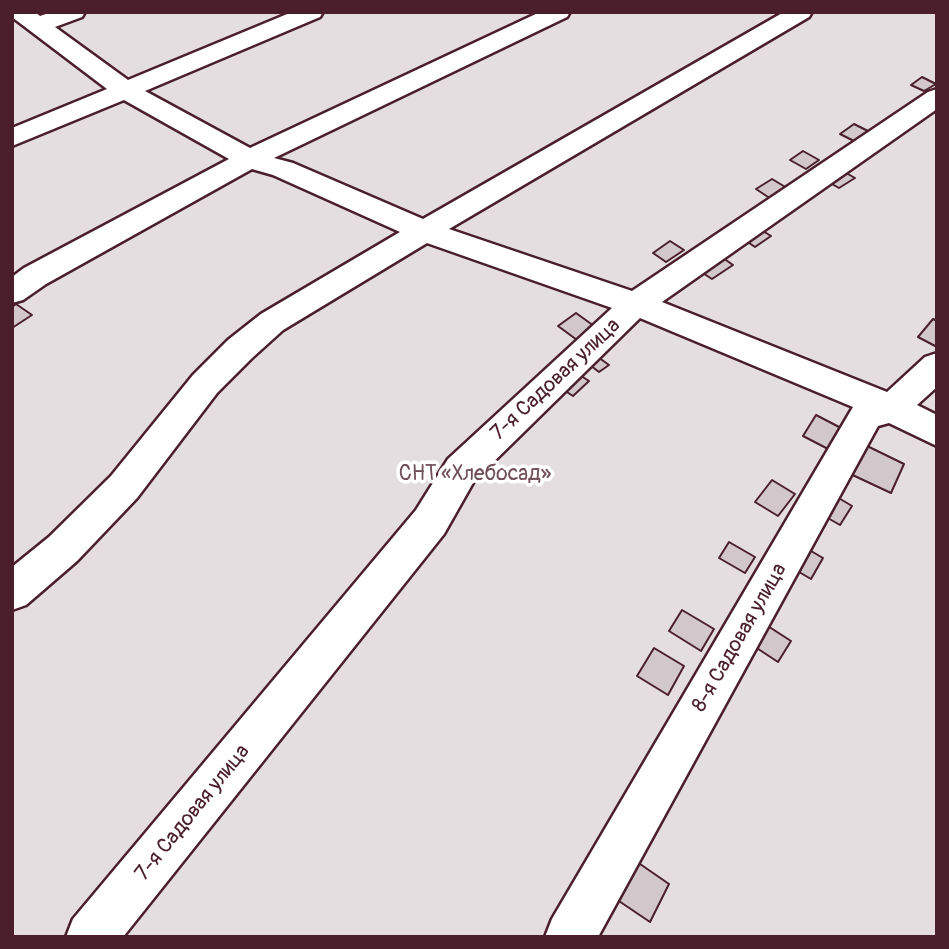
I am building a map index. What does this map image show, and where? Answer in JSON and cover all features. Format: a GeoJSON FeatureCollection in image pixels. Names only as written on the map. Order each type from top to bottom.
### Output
{"type":"FeatureCollection","features":[{"type":"Feature","properties":{"kind":"lane"},"geometry":{"type":"LineString","coordinates":[[27,26],[74,12]]}},
{"type":"Feature","properties":{"kind":"lane"},"geometry":{"type":"LineString","coordinates":[[12,138],[123,89],[312,12]]}},
{"type":"Feature","properties":{"kind":"lane"},"geometry":{"type":"LineString","coordinates":[[12,292],[35,276],[248,159],[559,12]]}},
{"type":"Feature","properties":{"kind":"lane"},"geometry":{"type":"LineString","coordinates":[[12,593],[62,549],[124,487],[205,384],[272,322],[424,230],[801,12]]}},
{"type":"Feature","properties":{"kind":"lane"},"geometry":{"type":"LineString","coordinates":[[27,26],[123,89],[248,159],[283,169],[424,230],[636,304],[892,408],[937,432]]}},
{"type":"Feature","properties":{"kind":"lane","name":"7-я Садовая улица"},"geometry":{"type":"LineString","coordinates":[[91,937],[430,522],[461,470],[636,304],[937,97]]}},
{"type":"Feature","properties":{"kind":"lane","name":"8-я Садовая улица"},"geometry":{"type":"LineString","coordinates":[[570,937],[866,416],[892,408],[937,366]]}},
{"type":"Feature","properties":{"kind":"green space","name":"СНТ «Хлебосад»"},"geometry":{"type":"Polygon","coordinates":[[[12,12],[937,12],[937,937],[12,937],[12,12]]]}},
{"type":"Feature","properties":{"kind":"building"},"geometry":{"type":"Polygon","coordinates":[[[922,77],[936,84],[924,91],[911,85],[922,77]]]}},
{"type":"Feature","properties":{"kind":"building"},"geometry":{"type":"Polygon","coordinates":[[[854,124],[868,131],[854,141],[840,134],[854,124]]]}},
{"type":"Feature","properties":{"kind":"building"},"geometry":{"type":"Polygon","coordinates":[[[803,151],[819,160],[806,169],[790,160],[803,151]]]}},
{"type":"Feature","properties":{"kind":"building"},"geometry":{"type":"Polygon","coordinates":[[[839,169],[855,178],[839,188],[823,179],[839,169]]]}},
{"type":"Feature","properties":{"kind":"building"},"geometry":{"type":"Polygon","coordinates":[[[772,179],[787,188],[771,199],[756,189],[772,179]]]}},
{"type":"Feature","properties":{"kind":"building"},"geometry":{"type":"Polygon","coordinates":[[[755,226],[771,236],[755,247],[739,236],[755,226]]]}},
{"type":"Feature","properties":{"kind":"building"},"geometry":{"type":"Polygon","coordinates":[[[670,241],[684,250],[666,262],[653,253],[670,241]]]}},
{"type":"Feature","properties":{"kind":"building"},"geometry":{"type":"Polygon","coordinates":[[[716,253],[733,265],[712,279],[695,268],[716,253]]]}},
{"type":"Feature","properties":{"kind":"building"},"geometry":{"type":"Polygon","coordinates":[[[16,304],[32,315],[12,328],[12,307],[16,304]]]}},
{"type":"Feature","properties":{"kind":"building"},"geometry":{"type":"Polygon","coordinates":[[[576,313],[594,326],[577,340],[558,326],[576,313]]]}},
{"type":"Feature","properties":{"kind":"building"},"geometry":{"type":"Polygon","coordinates":[[[933,319],[937,321],[937,347],[918,337],[933,319]]]}},
{"type":"Feature","properties":{"kind":"building"},"geometry":{"type":"Polygon","coordinates":[[[591,352],[609,365],[599,372],[582,359],[591,352]]]}},
{"type":"Feature","properties":{"kind":"building"},"geometry":{"type":"Polygon","coordinates":[[[572,370],[589,381],[573,396],[556,385],[572,370]]]}},
{"type":"Feature","properties":{"kind":"building"},"geometry":{"type":"Polygon","coordinates":[[[816,415],[843,429],[830,450],[803,436],[816,415]]]}},
{"type":"Feature","properties":{"kind":"building"},"geometry":{"type":"Polygon","coordinates":[[[859,442],[904,464],[891,493],[844,471],[859,442]]]}},
{"type":"Feature","properties":{"kind":"building"},"geometry":{"type":"Polygon","coordinates":[[[772,480],[795,494],[778,516],[755,502],[772,480]]]}},
{"type":"Feature","properties":{"kind":"building"},"geometry":{"type":"Polygon","coordinates":[[[832,494],[852,506],[840,525],[819,513],[832,494]]]}},
{"type":"Feature","properties":{"kind":"building"},"geometry":{"type":"Polygon","coordinates":[[[729,542],[755,557],[745,573],[719,558],[729,542]]]}},
{"type":"Feature","properties":{"kind":"building"},"geometry":{"type":"Polygon","coordinates":[[[799,544],[823,558],[811,579],[787,565],[799,544]]]}},
{"type":"Feature","properties":{"kind":"building"},"geometry":{"type":"Polygon","coordinates":[[[682,610],[714,629],[701,651],[669,631],[682,610]]]}},
{"type":"Feature","properties":{"kind":"building"},"geometry":{"type":"Polygon","coordinates":[[[757,619],[791,641],[778,662],[743,639],[757,619]]]}},
{"type":"Feature","properties":{"kind":"building"},"geometry":{"type":"Polygon","coordinates":[[[654,648],[684,666],[668,695],[637,676],[654,648]]]}},
{"type":"Feature","properties":{"kind":"building"},"geometry":{"type":"Polygon","coordinates":[[[627,855],[669,884],[650,922],[607,893],[627,855]]]}}]}
